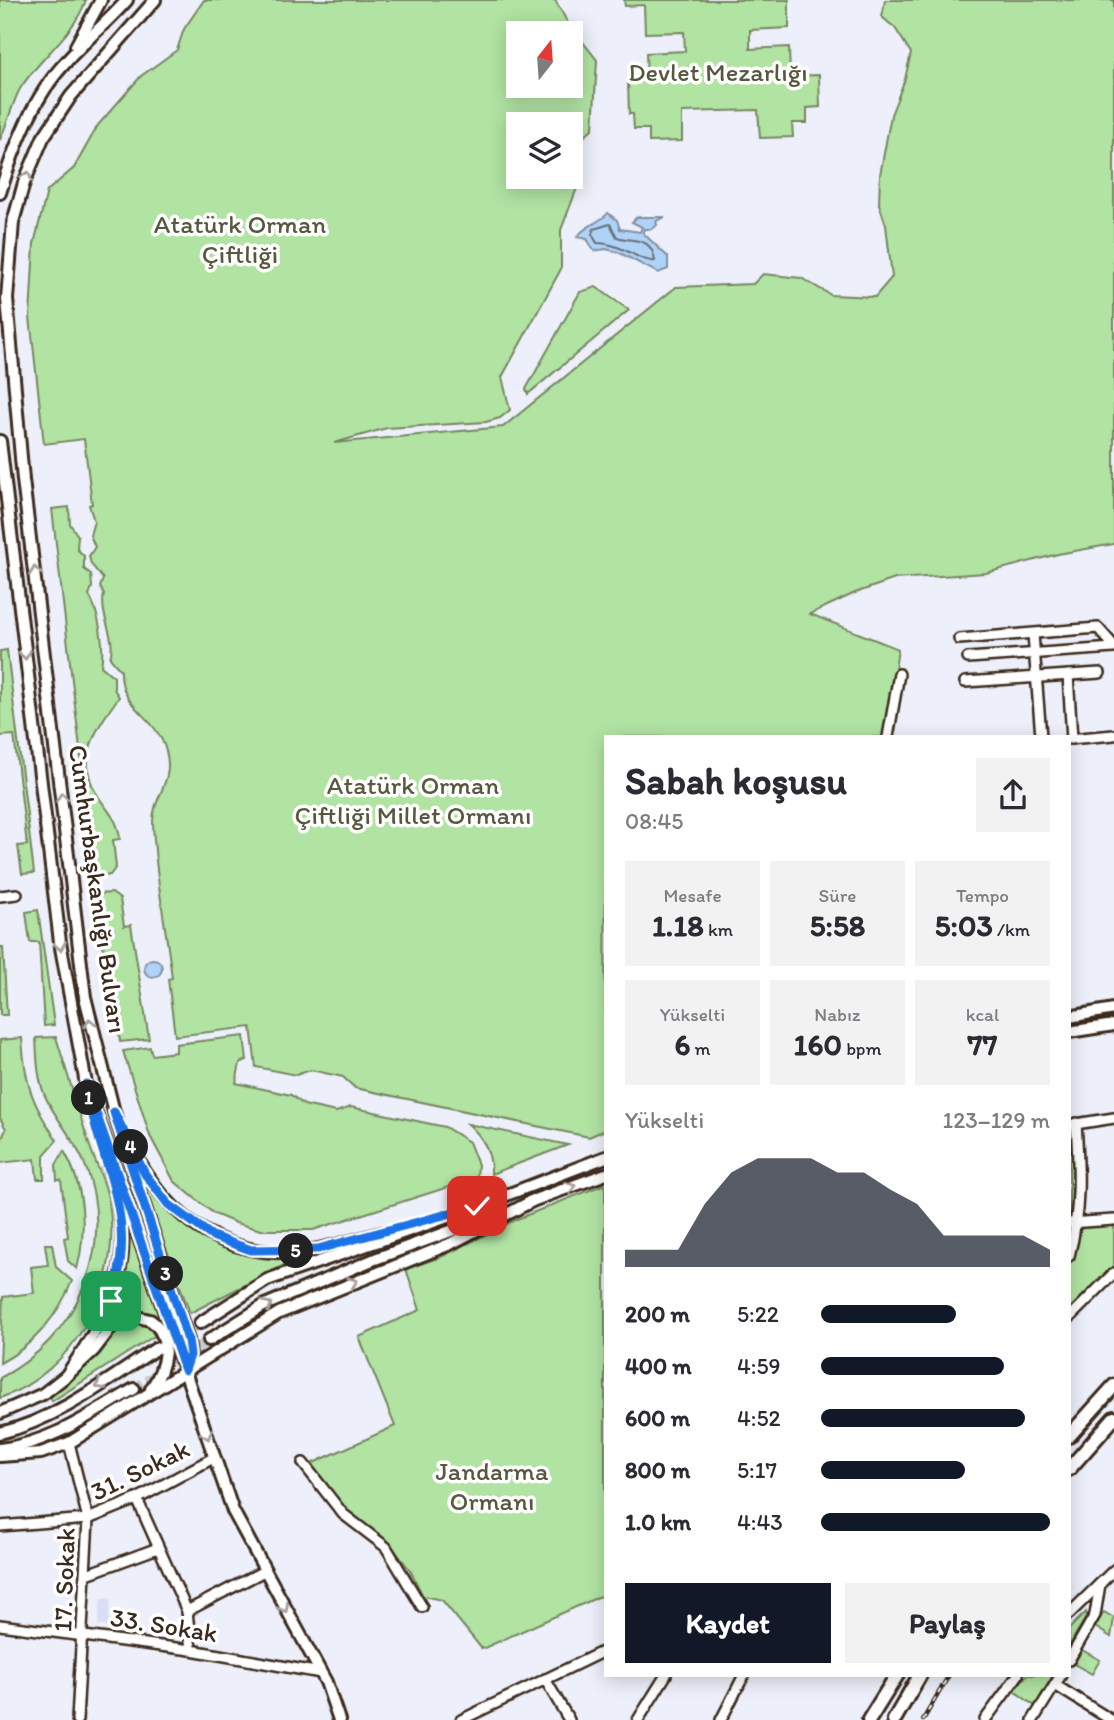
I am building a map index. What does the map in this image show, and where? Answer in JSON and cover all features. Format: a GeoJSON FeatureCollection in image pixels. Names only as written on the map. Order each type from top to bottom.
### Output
{"type":"FeatureCollection","features":[{"type":"Feature","properties":{"kind":"highway"},"geometry":{"type":"LineString","coordinates":[[1071,1431],[1114,1386]]}},
{"type":"Feature","properties":{"kind":"highway"},"geometry":{"type":"LineString","coordinates":[[1071,1467],[1114,1418]]}},
{"type":"Feature","properties":{"kind":"highway"},"geometry":{"type":"LineString","coordinates":[[869,1720],[896,1677]]}},
{"type":"Feature","properties":{"kind":"highway"},"geometry":{"type":"LineString","coordinates":[[894,1720],[919,1677]]}},
{"type":"Feature","properties":{"kind":"main road"},"geometry":{"type":"LineString","coordinates":[[0,193],[34,109],[93,19],[101,0]]}},
{"type":"Feature","properties":{"kind":"main road"},"geometry":{"type":"LineString","coordinates":[[65,63],[127,0]]}},
{"type":"Feature","properties":{"kind":"main road","name":"Cumhurbaşkanlığı Bulvarı"},"geometry":{"type":"LineString","coordinates":[[155,0],[71,96],[43,138],[18,202],[6,278],[23,480],[85,997],[114,1112],[188,1340],[190,1355],[185,1370]]}},
{"type":"Feature","properties":{"kind":"main road","name":"Cumhurbaşkanlığı Bulvarı"},"geometry":{"type":"LineString","coordinates":[[0,441],[60,942],[86,1084],[185,1370]]}},
{"type":"Feature","properties":{"kind":"main road"},"geometry":{"type":"LineString","coordinates":[[1071,1017],[1114,1009]]}},
{"type":"Feature","properties":{"kind":"main road"},"geometry":{"type":"LineString","coordinates":[[1071,1032],[1114,1025]]}},
{"type":"Feature","properties":{"kind":"main road"},"geometry":{"type":"LineString","coordinates":[[66,1376],[101,1323],[118,1281],[123,1253],[117,1193],[91,1115],[86,1084]]}},
{"type":"Feature","properties":{"kind":"main road"},"geometry":{"type":"LineString","coordinates":[[114,1112],[145,1174],[168,1204],[212,1236],[251,1250],[318,1249],[462,1212]]}},
{"type":"Feature","properties":{"kind":"main road"},"geometry":{"type":"LineString","coordinates":[[200,1323],[267,1280],[462,1212],[604,1158]]}},
{"type":"Feature","properties":{"kind":"main road"},"geometry":{"type":"LineString","coordinates":[[209,1340],[265,1305],[375,1259],[604,1175]]}},
{"type":"Feature","properties":{"kind":"main road"},"geometry":{"type":"LineString","coordinates":[[0,1456],[41,1452],[69,1443],[279,1313],[450,1244],[534,1200]]}},
{"type":"Feature","properties":{"kind":"main road"},"geometry":{"type":"LineString","coordinates":[[0,1413],[43,1394],[94,1350],[117,1321],[129,1316],[144,1317],[161,1329],[166,1348],[159,1375],[147,1395]]}},
{"type":"Feature","properties":{"kind":"main road"},"geometry":{"type":"LineString","coordinates":[[0,1433],[32,1422],[68,1404],[157,1348]]}},
{"type":"Feature","properties":{"kind":"main road"},"geometry":{"type":"LineString","coordinates":[[185,1370],[233,1511],[321,1673],[339,1720]]}},
{"type":"Feature","properties":{"kind":"main road"},"geometry":{"type":"LineString","coordinates":[[0,1449],[45,1438],[67,1429],[134,1389]]}},
{"type":"Feature","properties":{"kind":"street"},"geometry":{"type":"LineString","coordinates":[[959,639],[1098,628],[1114,647]]}},
{"type":"Feature","properties":{"kind":"street"},"geometry":{"type":"LineString","coordinates":[[1033,634],[1041,735]]}},
{"type":"Feature","properties":{"kind":"street"},"geometry":{"type":"LineString","coordinates":[[968,658],[1114,647]]}},
{"type":"Feature","properties":{"kind":"street"},"geometry":{"type":"LineString","coordinates":[[965,682],[1100,673]]}},
{"type":"Feature","properties":{"kind":"street"},"geometry":{"type":"LineString","coordinates":[[888,735],[899,674]]}},
{"type":"Feature","properties":{"kind":"street"},"geometry":{"type":"LineString","coordinates":[[1069,675],[1071,735]]}},
{"type":"Feature","properties":{"kind":"street"},"geometry":{"type":"LineString","coordinates":[[1071,739],[1114,736]]}},
{"type":"Feature","properties":{"kind":"street"},"geometry":{"type":"LineString","coordinates":[[0,897],[17,894]]}},
{"type":"Feature","properties":{"kind":"street"},"geometry":{"type":"LineString","coordinates":[[1071,1243],[1080,1184],[1073,1124],[1114,1118]]}},
{"type":"Feature","properties":{"kind":"street"},"geometry":{"type":"LineString","coordinates":[[1074,1223],[1114,1220]]}},
{"type":"Feature","properties":{"kind":"street"},"geometry":{"type":"LineString","coordinates":[[1071,1316],[1114,1273]]}},
{"type":"Feature","properties":{"kind":"street","name":"17. Sokak"},"geometry":{"type":"LineString","coordinates":[[69,1443],[88,1519],[84,1634],[77,1720]]}},
{"type":"Feature","properties":{"kind":"street","name":"31. Sokak"},"geometry":{"type":"LineString","coordinates":[[0,1526],[88,1519],[137,1499],[215,1457]]}},
{"type":"Feature","properties":{"kind":"street"},"geometry":{"type":"LineString","coordinates":[[303,1463],[343,1514],[386,1547],[422,1607]]}},
{"type":"Feature","properties":{"kind":"street"},"geometry":{"type":"LineString","coordinates":[[137,1499],[187,1611],[191,1650]]}},
{"type":"Feature","properties":{"kind":"street"},"geometry":{"type":"LineString","coordinates":[[87,1574],[158,1548]]}},
{"type":"Feature","properties":{"kind":"street"},"geometry":{"type":"LineString","coordinates":[[1071,1612],[1114,1570]]}},
{"type":"Feature","properties":{"kind":"street"},"geometry":{"type":"LineString","coordinates":[[187,1611],[264,1571]]}},
{"type":"Feature","properties":{"kind":"street"},"geometry":{"type":"LineString","coordinates":[[1071,1657],[1095,1615],[1100,1584]]}},
{"type":"Feature","properties":{"kind":"street","name":"33. Sokak"},"geometry":{"type":"LineString","coordinates":[[0,1625],[191,1650],[321,1673]]}},
{"type":"Feature","properties":{"kind":"street"},"geometry":{"type":"LineString","coordinates":[[461,1720],[604,1651]]}},
{"type":"Feature","properties":{"kind":"street"},"geometry":{"type":"LineString","coordinates":[[638,1720],[665,1677]]}},
{"type":"Feature","properties":{"kind":"street"},"geometry":{"type":"LineString","coordinates":[[721,1720],[743,1677]]}},
{"type":"Feature","properties":{"kind":"street"},"geometry":{"type":"LineString","coordinates":[[985,1720],[1017,1677]]}},
{"type":"Feature","properties":{"kind":"street"},"geometry":{"type":"LineString","coordinates":[[1033,1720],[1060,1677]]}},
{"type":"Feature","properties":{"kind":"street"},"geometry":{"type":"LineString","coordinates":[[545,1679],[569,1720]]}},
{"type":"Feature","properties":{"kind":"street"},"geometry":{"type":"LineString","coordinates":[[1055,1685],[1110,1720],[1114,1713]]}},
{"type":"Feature","properties":{"kind":"shaded area"},"geometry":{"type":"Polygon","coordinates":[[[101,1598],[111,1599],[108,1627],[98,1625],[101,1598]]]}},
{"type":"Feature","properties":{"kind":"green space"},"geometry":{"type":"Polygon","coordinates":[[[0,0],[86,0],[65,35],[20,89],[0,140],[0,0]]]}},
{"type":"Feature","properties":{"kind":"green space"},"geometry":{"type":"Polygon","coordinates":[[[204,0],[555,0],[567,21],[506,21],[506,98],[583,98],[583,42],[597,60],[593,128],[583,137],[583,112],[506,112],[506,189],[577,189],[561,230],[561,269],[502,377],[510,410],[500,418],[486,422],[387,428],[334,443],[503,427],[676,287],[753,284],[763,274],[801,278],[831,295],[875,297],[892,277],[886,225],[879,204],[880,175],[891,115],[905,79],[911,53],[895,28],[882,17],[885,0],[1114,0],[1114,544],[1058,554],[986,573],[895,579],[855,593],[810,614],[898,649],[885,735],[604,735],[604,1130],[589,1137],[355,1088],[343,1077],[311,1070],[296,1075],[256,1067],[251,1027],[175,1036],[168,979],[172,978],[153,823],[156,805],[168,772],[166,751],[155,728],[126,695],[121,671],[110,658],[111,642],[104,610],[104,594],[100,587],[103,579],[91,564],[89,556],[95,547],[90,535],[94,521],[89,505],[92,504],[84,439],[44,444],[30,317],[34,244],[47,191],[74,168],[98,125],[141,76],[177,50],[184,29],[204,0]]]}},
{"type":"Feature","properties":{"kind":"green space","name":"Devlet Mezarlığı"},"geometry":{"type":"Polygon","coordinates":[[[624,0],[789,0],[789,28],[750,30],[750,49],[789,47],[790,76],[819,75],[820,107],[807,108],[807,123],[792,123],[793,137],[760,138],[758,110],[682,112],[682,141],[649,142],[649,129],[634,129],[633,114],[629,114],[628,82],[647,81],[646,53],[685,51],[684,32],[645,33],[644,5],[625,6],[624,0]]]}},
{"type":"Feature","properties":{"kind":"green space"},"geometry":{"type":"Polygon","coordinates":[[[596,287],[629,310],[528,394],[526,389],[580,292],[596,287]]]}},
{"type":"Feature","properties":{"kind":"green space"},"geometry":{"type":"Polygon","coordinates":[[[69,507],[70,524],[78,536],[77,549],[84,556],[84,569],[91,574],[92,587],[89,595],[100,630],[101,666],[114,677],[114,689],[119,697],[96,732],[88,757],[91,783],[115,821],[120,839],[113,840],[116,867],[110,875],[95,877],[52,509],[69,507]]]}},
{"type":"Feature","properties":{"kind":"green space"},"geometry":{"type":"Polygon","coordinates":[[[7,650],[34,873],[22,874],[18,846],[27,845],[14,735],[0,736],[0,651],[7,650]]]}},
{"type":"Feature","properties":{"kind":"green space"},"geometry":{"type":"Polygon","coordinates":[[[112,893],[120,899],[124,926],[131,925],[149,1039],[120,1042],[109,994],[97,894],[112,893]]]}},
{"type":"Feature","properties":{"kind":"green space"},"geometry":{"type":"Polygon","coordinates":[[[38,910],[54,1025],[44,1026],[39,942],[30,942],[26,912],[38,910]]]}},
{"type":"Feature","properties":{"kind":"green space"},"geometry":{"type":"Polygon","coordinates":[[[0,947],[3,947],[7,1015],[0,1015],[0,947]]]}},
{"type":"Feature","properties":{"kind":"green space"},"geometry":{"type":"Polygon","coordinates":[[[244,1036],[247,1060],[240,1063],[236,1083],[291,1095],[304,1105],[336,1112],[351,1107],[445,1127],[469,1142],[478,1165],[477,1178],[313,1230],[261,1230],[214,1214],[174,1181],[150,1136],[123,1051],[150,1047],[152,1055],[176,1052],[176,1044],[244,1036]]]}},
{"type":"Feature","properties":{"kind":"green space"},"geometry":{"type":"Polygon","coordinates":[[[56,1037],[109,1201],[111,1239],[107,1268],[99,1296],[70,1347],[50,1368],[26,1386],[0,1398],[0,1378],[27,1361],[50,1340],[69,1315],[83,1288],[93,1258],[96,1227],[94,1196],[85,1165],[49,1105],[39,1074],[36,1038],[56,1037]]]}},
{"type":"Feature","properties":{"kind":"green space"},"geometry":{"type":"Polygon","coordinates":[[[22,1038],[31,1092],[41,1115],[57,1140],[44,1155],[44,1179],[37,1179],[35,1159],[0,1163],[0,1143],[6,1129],[0,1118],[0,1040],[22,1038]]]}},
{"type":"Feature","properties":{"kind":"green space"},"geometry":{"type":"Polygon","coordinates":[[[1076,1123],[1078,1223],[1114,1218],[1114,1274],[1071,1319],[1071,1240],[1078,1224],[1071,1223],[1071,1124],[1076,1123]]]}},
{"type":"Feature","properties":{"kind":"green space"},"geometry":{"type":"Polygon","coordinates":[[[468,1124],[568,1145],[491,1174],[486,1146],[468,1124]]]}},
{"type":"Feature","properties":{"kind":"green space"},"geometry":{"type":"Polygon","coordinates":[[[64,1151],[76,1179],[82,1209],[82,1239],[77,1269],[68,1261],[61,1180],[57,1180],[56,1165],[64,1151]]]}},
{"type":"Feature","properties":{"kind":"green space"},"geometry":{"type":"Polygon","coordinates":[[[134,1162],[164,1205],[196,1232],[234,1247],[285,1256],[288,1263],[190,1313],[134,1162]]]}},
{"type":"Feature","properties":{"kind":"green space","name":"Jandarma Ormanı"},"geometry":{"type":"Polygon","coordinates":[[[604,1184],[604,1594],[482,1649],[442,1600],[423,1596],[410,1570],[390,1544],[374,1536],[333,1499],[311,1464],[395,1426],[359,1337],[420,1310],[406,1269],[441,1257],[517,1219],[604,1184]]]}},
{"type":"Feature","properties":{"kind":"green space"},"geometry":{"type":"Polygon","coordinates":[[[126,1216],[166,1327],[164,1328],[151,1318],[138,1313],[124,1314],[109,1321],[127,1263],[126,1216]]]}},
{"type":"Feature","properties":{"kind":"green space"},"geometry":{"type":"Polygon","coordinates":[[[45,1244],[52,1244],[56,1267],[72,1281],[43,1329],[23,1348],[0,1363],[3,1297],[34,1293],[31,1267],[48,1265],[45,1244]]]}},
{"type":"Feature","properties":{"kind":"green space"},"geometry":{"type":"Polygon","coordinates":[[[129,1320],[145,1322],[159,1333],[52,1401],[49,1396],[95,1355],[113,1328],[129,1320]]]}},
{"type":"Feature","properties":{"kind":"green space"},"geometry":{"type":"Polygon","coordinates":[[[1086,1612],[1087,1615],[1071,1643],[1071,1627],[1086,1612]]]}},
{"type":"Feature","properties":{"kind":"green space"},"geometry":{"type":"Polygon","coordinates":[[[1104,1612],[1114,1618],[1111,1637],[1095,1627],[1104,1612]]]}},
{"type":"Feature","properties":{"kind":"green space"},"geometry":{"type":"Polygon","coordinates":[[[1082,1650],[1100,1660],[1092,1674],[1074,1664],[1082,1650]]]}},
{"type":"Feature","properties":{"kind":"green space"},"geometry":{"type":"Polygon","coordinates":[[[1025,1677],[1052,1677],[1035,1706],[1013,1690],[1025,1677]]]}},
{"type":"Feature","properties":{"kind":"water"},"geometry":{"type":"Polygon","coordinates":[[[608,213],[617,220],[620,229],[640,232],[642,227],[632,222],[637,217],[665,217],[656,221],[657,225],[651,229],[644,229],[643,233],[668,257],[668,269],[658,273],[618,252],[606,249],[594,251],[587,239],[577,237],[608,213]]]}},
{"type":"Feature","properties":{"kind":"water"},"geometry":{"type":"Polygon","coordinates":[[[153,959],[159,962],[162,968],[159,974],[153,977],[147,974],[144,968],[147,962],[153,959]]]}},
{"type":"Feature","properties":{"kind":"tunnel"},"geometry":{"type":"LineString","coordinates":[[166,1343],[200,1323]]}},
{"type":"Feature","properties":{"kind":"tunnel"},"geometry":{"type":"LineString","coordinates":[[134,1389],[209,1340]]}},
{"type":"Feature","properties":{"kind":"railway"},"geometry":{"type":"LineString","coordinates":[[923,1720],[948,1677]]}},
{"type":"Feature","properties":{"kind":"route"},"geometry":{"type":"LineString","coordinates":[[111,1301],[121,1267],[122,1225],[117,1193],[91,1115],[86,1084],[185,1370],[190,1355],[188,1340],[114,1112],[145,1174],[168,1204],[212,1236],[251,1250],[288,1252],[318,1249],[477,1206]]}},
{"type":"Feature","properties":{"kind":"park label","name":"Atatürk Orman Çiftliği"},"geometry":{"type":"Point","coordinates":[240,239]}},
{"type":"Feature","properties":{"kind":"park label","name":"Atatürk Orman Çiftliği Millet Ormanı"},"geometry":{"type":"Point","coordinates":[413,800]}}]}
